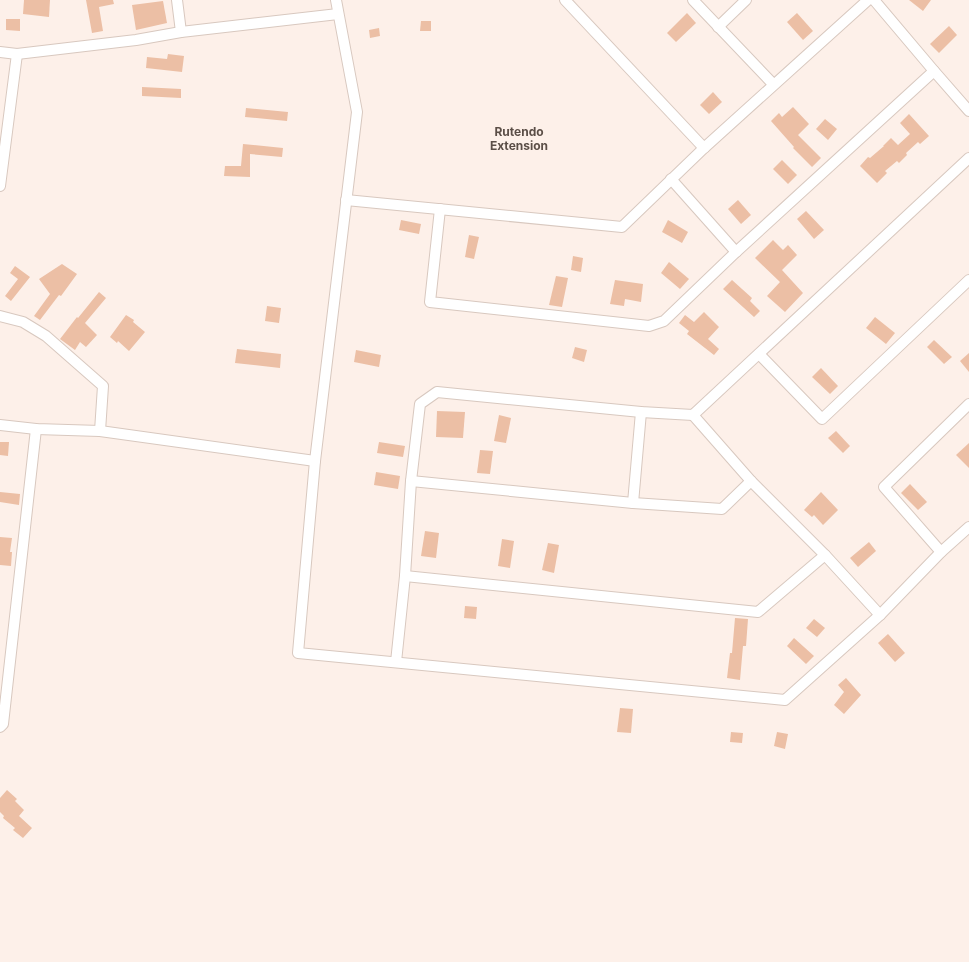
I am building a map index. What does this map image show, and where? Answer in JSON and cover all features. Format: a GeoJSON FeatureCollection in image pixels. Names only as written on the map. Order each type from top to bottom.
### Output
{"type":"FeatureCollection","features":[{"type":"Feature","properties":{"kind":"street"},"geometry":{"type":"LineString","coordinates":[[178,0],[181,32]]}},
{"type":"Feature","properties":{"kind":"street"},"geometry":{"type":"LineString","coordinates":[[336,0],[357,112],[315,461],[298,652],[785,700],[880,615],[941,552],[969,527]]}},
{"type":"Feature","properties":{"kind":"street"},"geometry":{"type":"LineString","coordinates":[[565,0],[704,148]]}},
{"type":"Feature","properties":{"kind":"street"},"geometry":{"type":"LineString","coordinates":[[693,0],[773,84]]}},
{"type":"Feature","properties":{"kind":"street"},"geometry":{"type":"LineString","coordinates":[[718,27],[746,0]]}},
{"type":"Feature","properties":{"kind":"street"},"geometry":{"type":"LineString","coordinates":[[346,200],[622,228],[671,179],[773,84],[868,0]]}},
{"type":"Feature","properties":{"kind":"street"},"geometry":{"type":"LineString","coordinates":[[874,0],[969,111]]}},
{"type":"Feature","properties":{"kind":"street"},"geometry":{"type":"LineString","coordinates":[[0,52],[17,54],[136,40],[181,32],[338,14]]}},
{"type":"Feature","properties":{"kind":"street"},"geometry":{"type":"LineString","coordinates":[[0,186],[3,145],[17,54]]}},
{"type":"Feature","properties":{"kind":"street"},"geometry":{"type":"LineString","coordinates":[[440,210],[430,302],[649,326],[664,321],[736,252],[934,71]]}},
{"type":"Feature","properties":{"kind":"street"},"geometry":{"type":"LineString","coordinates":[[693,415],[969,158]]}},
{"type":"Feature","properties":{"kind":"street"},"geometry":{"type":"LineString","coordinates":[[671,179],[736,252]]}},
{"type":"Feature","properties":{"kind":"street"},"geometry":{"type":"LineString","coordinates":[[759,354],[822,419],[969,280]]}},
{"type":"Feature","properties":{"kind":"street"},"geometry":{"type":"LineString","coordinates":[[0,316],[23,322],[46,336],[103,386],[100,431]]}},
{"type":"Feature","properties":{"kind":"street"},"geometry":{"type":"LineString","coordinates":[[396,662],[405,576],[411,481],[420,404],[437,392],[641,412],[693,415],[751,481],[825,555],[880,615]]}},
{"type":"Feature","properties":{"kind":"street"},"geometry":{"type":"LineString","coordinates":[[941,552],[884,487],[969,404]]}},
{"type":"Feature","properties":{"kind":"street"},"geometry":{"type":"LineString","coordinates":[[633,503],[641,412]]}},
{"type":"Feature","properties":{"kind":"street"},"geometry":{"type":"LineString","coordinates":[[0,425],[36,429],[100,431],[315,461]]}},
{"type":"Feature","properties":{"kind":"street"},"geometry":{"type":"LineString","coordinates":[[0,727],[3,724],[36,429]]}},
{"type":"Feature","properties":{"kind":"street"},"geometry":{"type":"LineString","coordinates":[[411,481],[633,503],[722,509],[751,481]]}},
{"type":"Feature","properties":{"kind":"street"},"geometry":{"type":"LineString","coordinates":[[405,576],[758,612],[825,555]]}},
{"type":"Feature","properties":{"kind":"building"},"geometry":{"type":"Polygon","coordinates":[[[24,0],[50,0],[49,17],[23,14],[24,0]]]}},
{"type":"Feature","properties":{"kind":"building"},"geometry":{"type":"Polygon","coordinates":[[[86,0],[113,0],[114,4],[99,7],[103,31],[92,33],[86,0]]]}},
{"type":"Feature","properties":{"kind":"building"},"geometry":{"type":"Polygon","coordinates":[[[909,0],[931,0],[923,11],[909,0]]]}},
{"type":"Feature","properties":{"kind":"building"},"geometry":{"type":"Polygon","coordinates":[[[163,1],[167,23],[136,30],[132,5],[163,1]]]}},
{"type":"Feature","properties":{"kind":"building"},"geometry":{"type":"Polygon","coordinates":[[[687,13],[696,23],[676,42],[667,33],[687,13]]]}},
{"type":"Feature","properties":{"kind":"building"},"geometry":{"type":"Polygon","coordinates":[[[797,13],[813,31],[803,40],[787,22],[797,13]]]}},
{"type":"Feature","properties":{"kind":"building"},"geometry":{"type":"Polygon","coordinates":[[[6,19],[20,19],[20,31],[6,30],[6,19]]]}},
{"type":"Feature","properties":{"kind":"building"},"geometry":{"type":"Polygon","coordinates":[[[421,21],[431,21],[431,31],[420,31],[421,21]]]}},
{"type":"Feature","properties":{"kind":"building"},"geometry":{"type":"Polygon","coordinates":[[[949,26],[957,35],[939,53],[930,44],[949,26]]]}},
{"type":"Feature","properties":{"kind":"building"},"geometry":{"type":"Polygon","coordinates":[[[379,28],[380,36],[370,38],[369,30],[379,28]]]}},
{"type":"Feature","properties":{"kind":"building"},"geometry":{"type":"Polygon","coordinates":[[[168,54],[184,56],[182,72],[146,68],[147,57],[167,59],[168,54]]]}},
{"type":"Feature","properties":{"kind":"building"},"geometry":{"type":"Polygon","coordinates":[[[142,87],[181,89],[181,98],[142,96],[142,87]]]}},
{"type":"Feature","properties":{"kind":"building"},"geometry":{"type":"Polygon","coordinates":[[[713,92],[722,102],[709,114],[700,105],[713,92]]]}},
{"type":"Feature","properties":{"kind":"building"},"geometry":{"type":"Polygon","coordinates":[[[793,107],[809,124],[798,135],[821,158],[812,167],[793,148],[794,147],[771,121],[779,113],[782,117],[793,107]]]}},
{"type":"Feature","properties":{"kind":"building"},"geometry":{"type":"Polygon","coordinates":[[[246,108],[288,112],[287,121],[245,117],[246,108]]]}},
{"type":"Feature","properties":{"kind":"building"},"geometry":{"type":"Polygon","coordinates":[[[909,114],[929,136],[920,144],[918,142],[906,153],[907,155],[899,163],[897,161],[885,171],[887,173],[877,183],[860,166],[868,157],[870,158],[891,138],[898,145],[910,134],[900,123],[909,114]]]}},
{"type":"Feature","properties":{"kind":"building"},"geometry":{"type":"Polygon","coordinates":[[[825,119],[837,129],[828,140],[816,129],[825,119]]]}},
{"type":"Feature","properties":{"kind":"building"},"geometry":{"type":"Polygon","coordinates":[[[243,144],[283,148],[282,157],[250,154],[250,177],[224,176],[225,166],[241,166],[243,144]]]}},
{"type":"Feature","properties":{"kind":"building"},"geometry":{"type":"Polygon","coordinates":[[[782,160],[797,175],[788,184],[773,169],[782,160]]]}},
{"type":"Feature","properties":{"kind":"building"},"geometry":{"type":"Polygon","coordinates":[[[738,200],[751,215],[741,224],[728,209],[738,200]]]}},
{"type":"Feature","properties":{"kind":"building"},"geometry":{"type":"Polygon","coordinates":[[[806,211],[824,230],[814,239],[797,219],[806,211]]]}},
{"type":"Feature","properties":{"kind":"building"},"geometry":{"type":"Polygon","coordinates":[[[401,220],[421,224],[419,234],[399,230],[401,220]]]}},
{"type":"Feature","properties":{"kind":"building"},"geometry":{"type":"Polygon","coordinates":[[[668,220],[688,232],[682,243],[662,232],[668,220]]]}},
{"type":"Feature","properties":{"kind":"building"},"geometry":{"type":"Polygon","coordinates":[[[469,235],[479,237],[474,259],[465,257],[469,235]]]}},
{"type":"Feature","properties":{"kind":"building"},"geometry":{"type":"Polygon","coordinates":[[[773,240],[783,250],[788,245],[797,255],[782,270],[803,293],[785,312],[767,296],[780,282],[755,258],[773,240]]]}},
{"type":"Feature","properties":{"kind":"building"},"geometry":{"type":"Polygon","coordinates":[[[573,256],[583,258],[581,272],[571,270],[573,256]]]}},
{"type":"Feature","properties":{"kind":"building"},"geometry":{"type":"Polygon","coordinates":[[[669,262],[689,279],[680,289],[661,273],[669,262]]]}},
{"type":"Feature","properties":{"kind":"building"},"geometry":{"type":"Polygon","coordinates":[[[62,264],[77,274],[61,296],[59,295],[40,320],[34,316],[50,294],[39,279],[62,264]]]}},
{"type":"Feature","properties":{"kind":"building"},"geometry":{"type":"Polygon","coordinates":[[[15,266],[30,277],[11,301],[5,296],[18,279],[10,273],[15,266]]]}},
{"type":"Feature","properties":{"kind":"building"},"geometry":{"type":"Polygon","coordinates":[[[556,276],[568,278],[562,307],[549,305],[556,276]]]}},
{"type":"Feature","properties":{"kind":"building"},"geometry":{"type":"Polygon","coordinates":[[[615,280],[643,284],[641,302],[625,299],[624,306],[610,304],[615,280]]]}},
{"type":"Feature","properties":{"kind":"building"},"geometry":{"type":"Polygon","coordinates":[[[732,280],[752,298],[750,301],[760,311],[754,317],[723,289],[732,280]]]}},
{"type":"Feature","properties":{"kind":"building"},"geometry":{"type":"Polygon","coordinates":[[[99,292],[106,298],[85,323],[97,335],[86,347],[80,342],[75,350],[60,339],[99,292]]]}},
{"type":"Feature","properties":{"kind":"building"},"geometry":{"type":"Polygon","coordinates":[[[267,306],[281,308],[279,323],[265,321],[267,306]]]}},
{"type":"Feature","properties":{"kind":"building"},"geometry":{"type":"Polygon","coordinates":[[[704,312],[719,327],[708,339],[719,349],[714,355],[687,334],[689,331],[679,323],[685,315],[694,322],[704,312]]]}},
{"type":"Feature","properties":{"kind":"building"},"geometry":{"type":"Polygon","coordinates":[[[126,315],[134,320],[133,322],[145,332],[129,351],[118,341],[117,343],[110,337],[126,315]]]}},
{"type":"Feature","properties":{"kind":"building"},"geometry":{"type":"Polygon","coordinates":[[[875,317],[895,333],[886,344],[866,328],[875,317]]]}},
{"type":"Feature","properties":{"kind":"building"},"geometry":{"type":"Polygon","coordinates":[[[934,340],[952,357],[944,364],[927,347],[934,340]]]}},
{"type":"Feature","properties":{"kind":"building"},"geometry":{"type":"Polygon","coordinates":[[[575,347],[587,350],[584,362],[572,358],[575,347]]]}},
{"type":"Feature","properties":{"kind":"building"},"geometry":{"type":"Polygon","coordinates":[[[237,349],[281,354],[280,368],[235,363],[237,349]]]}},
{"type":"Feature","properties":{"kind":"building"},"geometry":{"type":"Polygon","coordinates":[[[356,350],[381,355],[379,367],[354,362],[356,350]]]}},
{"type":"Feature","properties":{"kind":"building"},"geometry":{"type":"Polygon","coordinates":[[[969,353],[969,372],[960,361],[969,353]]]}},
{"type":"Feature","properties":{"kind":"building"},"geometry":{"type":"Polygon","coordinates":[[[821,368],[838,386],[830,394],[812,377],[821,368]]]}},
{"type":"Feature","properties":{"kind":"building"},"geometry":{"type":"Polygon","coordinates":[[[437,411],[465,412],[463,438],[436,437],[437,411]]]}},
{"type":"Feature","properties":{"kind":"building"},"geometry":{"type":"Polygon","coordinates":[[[499,415],[511,418],[506,443],[494,441],[499,415]]]}},
{"type":"Feature","properties":{"kind":"building"},"geometry":{"type":"Polygon","coordinates":[[[836,431],[850,446],[843,453],[828,438],[836,431]]]}},
{"type":"Feature","properties":{"kind":"building"},"geometry":{"type":"Polygon","coordinates":[[[0,442],[9,442],[8,456],[0,455],[0,442]]]}},
{"type":"Feature","properties":{"kind":"building"},"geometry":{"type":"Polygon","coordinates":[[[379,442],[405,446],[403,457],[377,453],[379,442]]]}},
{"type":"Feature","properties":{"kind":"building"},"geometry":{"type":"Polygon","coordinates":[[[969,443],[969,468],[956,455],[969,443]]]}},
{"type":"Feature","properties":{"kind":"building"},"geometry":{"type":"Polygon","coordinates":[[[480,450],[493,451],[490,474],[477,473],[480,450]]]}},
{"type":"Feature","properties":{"kind":"building"},"geometry":{"type":"Polygon","coordinates":[[[376,472],[400,476],[398,489],[374,485],[376,472]]]}},
{"type":"Feature","properties":{"kind":"building"},"geometry":{"type":"Polygon","coordinates":[[[910,484],[927,502],[918,510],[901,493],[910,484]]]}},
{"type":"Feature","properties":{"kind":"building"},"geometry":{"type":"Polygon","coordinates":[[[0,492],[20,494],[19,505],[0,502],[0,492]]]}},
{"type":"Feature","properties":{"kind":"building"},"geometry":{"type":"Polygon","coordinates":[[[821,492],[838,510],[823,525],[814,515],[812,517],[804,510],[821,492]]]}},
{"type":"Feature","properties":{"kind":"building"},"geometry":{"type":"Polygon","coordinates":[[[425,531],[439,533],[436,558],[421,556],[425,531]]]}},
{"type":"Feature","properties":{"kind":"building"},"geometry":{"type":"Polygon","coordinates":[[[0,537],[12,538],[10,552],[12,552],[11,566],[0,565],[0,537]]]}},
{"type":"Feature","properties":{"kind":"building"},"geometry":{"type":"Polygon","coordinates":[[[502,539],[514,541],[510,568],[498,566],[502,539]]]}},
{"type":"Feature","properties":{"kind":"building"},"geometry":{"type":"Polygon","coordinates":[[[869,542],[876,551],[858,567],[850,558],[869,542]]]}},
{"type":"Feature","properties":{"kind":"building"},"geometry":{"type":"Polygon","coordinates":[[[548,543],[559,545],[554,573],[542,570],[548,543]]]}},
{"type":"Feature","properties":{"kind":"building"},"geometry":{"type":"Polygon","coordinates":[[[465,606],[477,607],[476,619],[464,618],[465,606]]]}},
{"type":"Feature","properties":{"kind":"building"},"geometry":{"type":"Polygon","coordinates":[[[735,618],[748,619],[746,646],[743,646],[740,680],[727,678],[730,653],[732,653],[735,618]]]}},
{"type":"Feature","properties":{"kind":"building"},"geometry":{"type":"Polygon","coordinates":[[[814,619],[825,628],[817,637],[806,628],[814,619]]]}},
{"type":"Feature","properties":{"kind":"building"},"geometry":{"type":"Polygon","coordinates":[[[888,634],[905,653],[895,662],[878,643],[888,634]]]}},
{"type":"Feature","properties":{"kind":"building"},"geometry":{"type":"Polygon","coordinates":[[[794,638],[814,656],[806,664],[787,646],[794,638]]]}},
{"type":"Feature","properties":{"kind":"building"},"geometry":{"type":"Polygon","coordinates":[[[846,678],[861,695],[844,714],[834,705],[844,692],[838,685],[846,678]]]}},
{"type":"Feature","properties":{"kind":"building"},"geometry":{"type":"Polygon","coordinates":[[[620,708],[633,709],[631,733],[617,732],[620,708]]]}},
{"type":"Feature","properties":{"kind":"building"},"geometry":{"type":"Polygon","coordinates":[[[731,732],[743,733],[742,743],[730,742],[731,732]]]}},
{"type":"Feature","properties":{"kind":"building"},"geometry":{"type":"Polygon","coordinates":[[[777,732],[788,734],[785,749],[774,746],[777,732]]]}},
{"type":"Feature","properties":{"kind":"building"},"geometry":{"type":"Polygon","coordinates":[[[7,790],[17,799],[15,801],[24,810],[19,816],[32,828],[23,838],[13,830],[15,828],[3,818],[4,816],[0,812],[0,798],[7,790]]]}},
{"type":"Feature","properties":{"kind":"district","name":"Rutendo Extension"},"geometry":{"type":"Point","coordinates":[519,139]}}]}
